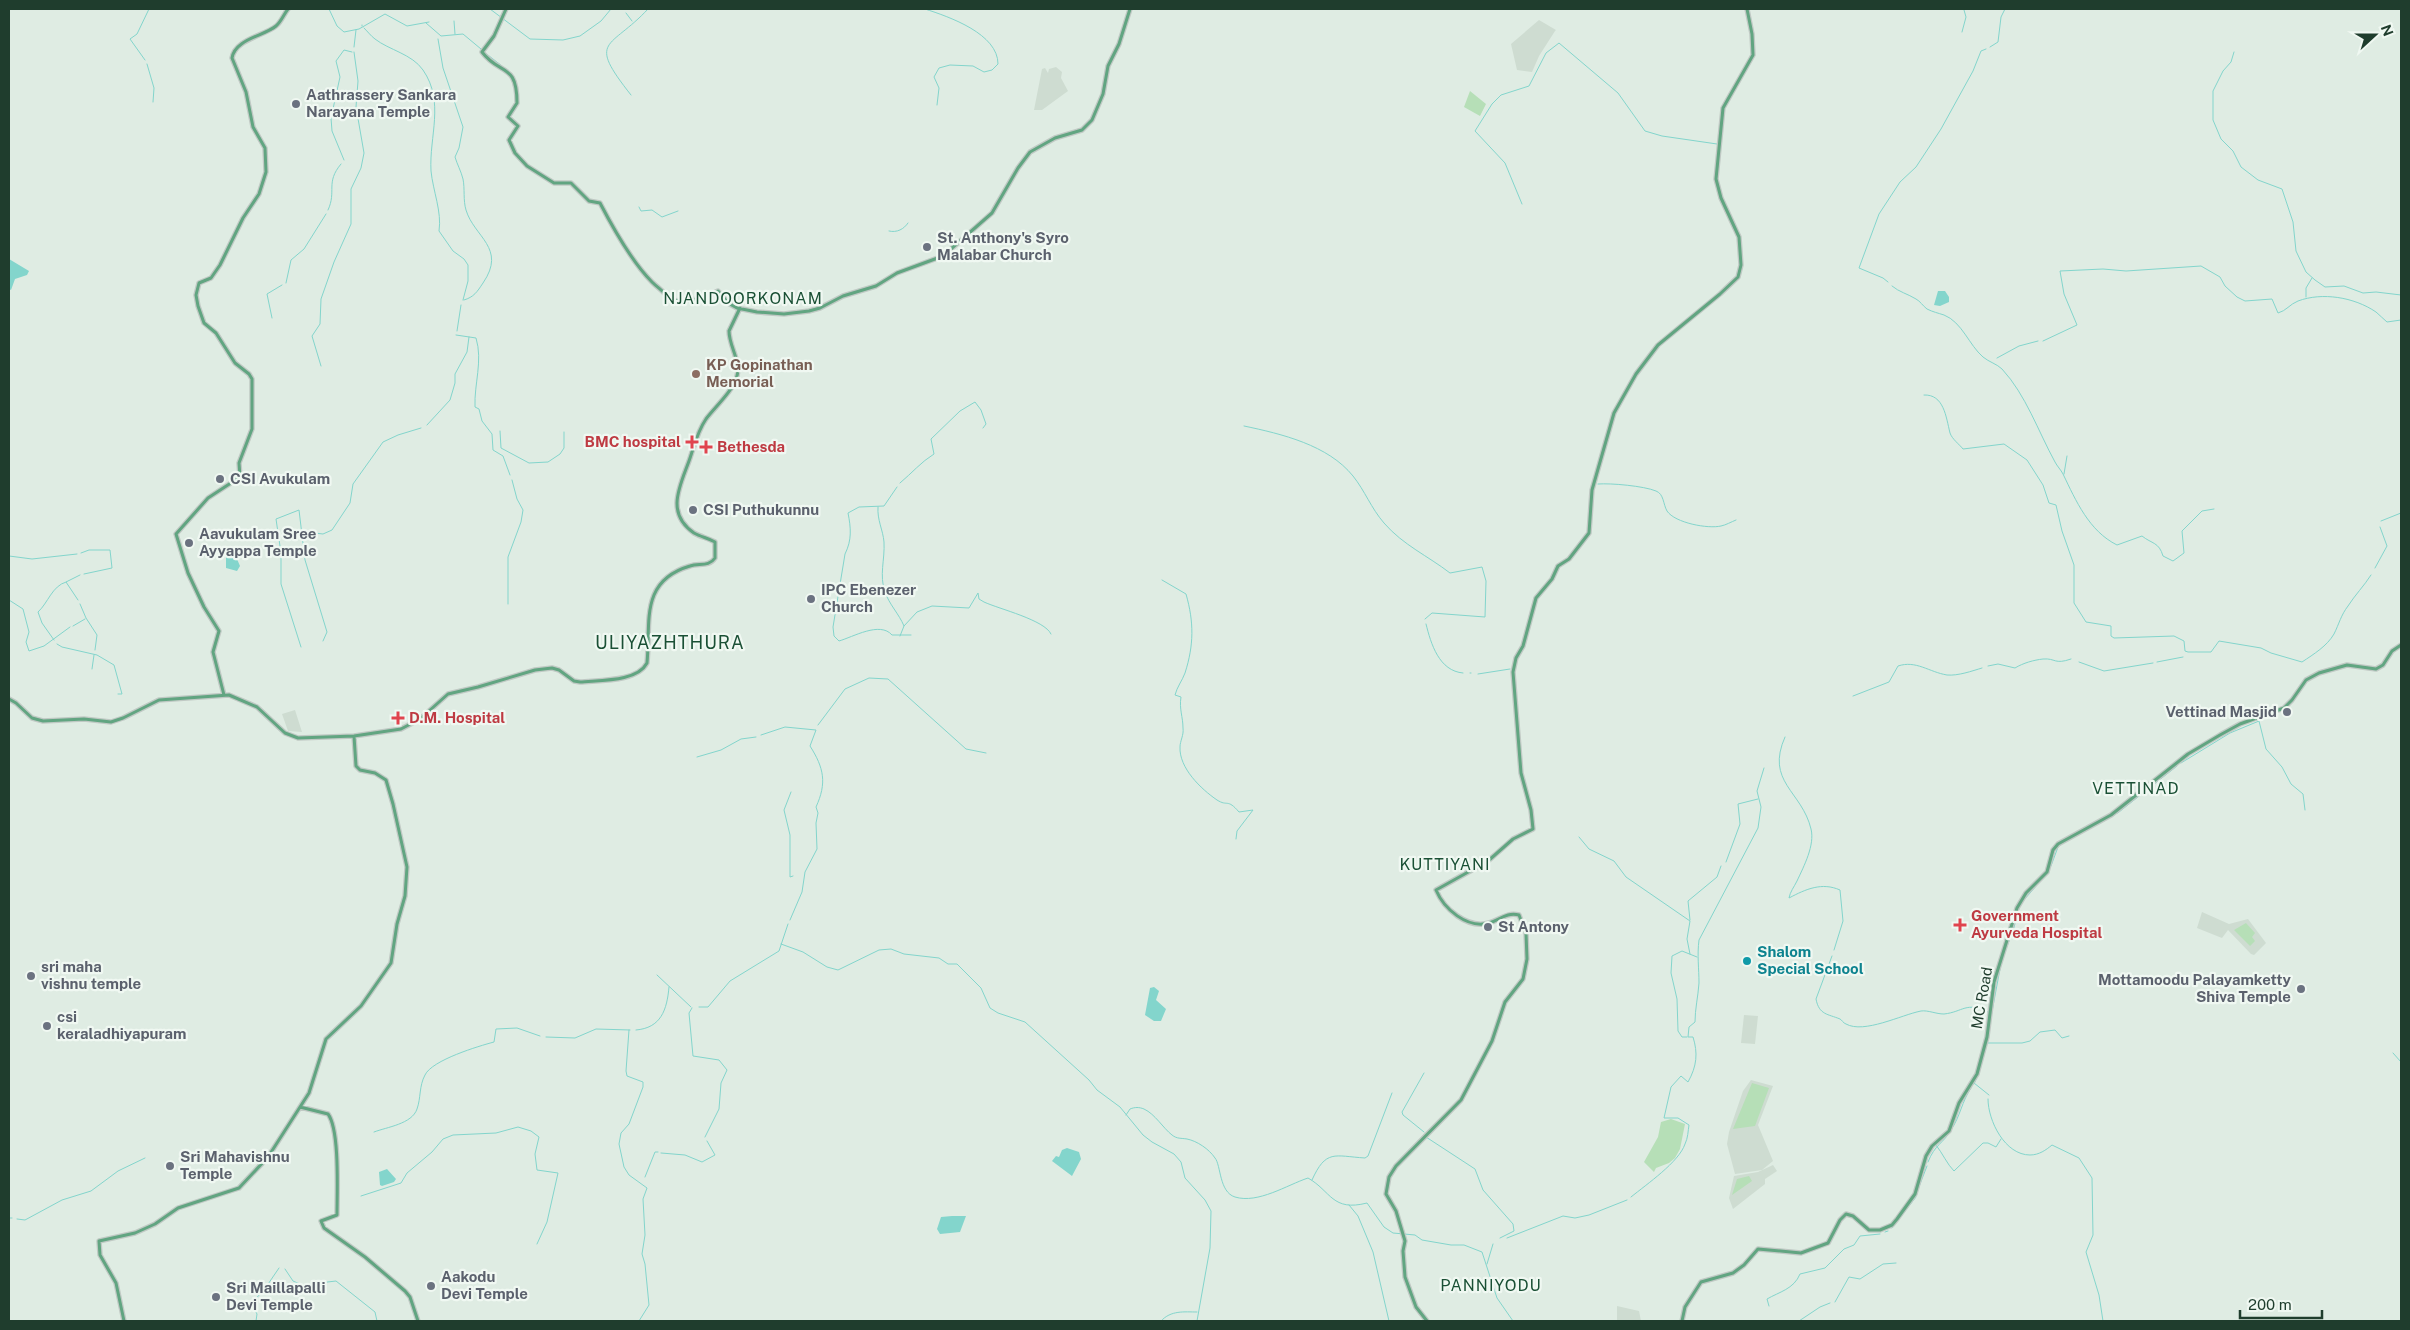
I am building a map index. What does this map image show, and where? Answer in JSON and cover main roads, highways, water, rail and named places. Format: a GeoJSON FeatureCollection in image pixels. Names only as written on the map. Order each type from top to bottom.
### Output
{"type":"FeatureCollection","features":[{"type":"Feature","properties":{"kind":"main road"},"geometry":{"type":"LineString","coordinates":[[224,695],[213,652],[219,631],[204,606],[188,572],[186,558],[176,538],[178,531],[192,518],[199,505],[228,484],[240,478],[239,463],[252,428],[252,379],[249,374],[235,363],[216,333],[204,323],[196,295],[199,283],[211,278],[220,266],[243,218],[259,194],[266,172],[265,148],[253,127],[246,92],[232,58],[233,54],[243,43],[277,25],[288,9]]}},
{"type":"Feature","properties":{"kind":"main road"},"geometry":{"type":"LineString","coordinates":[[506,9],[494,36],[482,52],[491,61],[512,74],[517,103],[508,116],[518,126],[509,140],[522,162],[554,183],[571,183],[589,201],[600,203],[638,264],[652,282],[665,291],[671,301],[701,299],[718,290],[728,303],[740,308],[771,314],[809,311],[820,308],[843,296],[876,286],[897,274],[943,256],[992,213],[1018,168],[1030,152],[1055,138],[1082,130],[1092,120],[1102,94],[1108,66],[1119,44],[1130,9]]}},
{"type":"Feature","properties":{"kind":"main road"},"geometry":{"type":"LineString","coordinates":[[1428,1321],[1416,1307],[1405,1277],[1404,1236],[1396,1211],[1386,1194],[1389,1177],[1396,1166],[1461,1100],[1492,1041],[1505,1002],[1520,986],[1526,969],[1526,933],[1519,915],[1509,914],[1489,923],[1478,924],[1448,909],[1441,902],[1436,890],[1488,861],[1513,839],[1533,829],[1531,810],[1521,773],[1513,672],[1516,658],[1523,646],[1536,598],[1552,579],[1558,566],[1569,559],[1589,533],[1592,490],[1602,461],[1606,436],[1614,413],[1636,374],[1662,342],[1738,277],[1741,265],[1739,237],[1721,198],[1716,178],[1723,108],[1752,55],[1752,34],[1747,9]]}},
{"type":"Feature","properties":{"kind":"main road"},"geometry":{"type":"LineString","coordinates":[[9,699],[37,720],[53,722],[84,718],[106,722],[120,720],[159,700],[224,695],[238,698],[257,707],[280,729],[294,738],[354,736],[408,727],[448,694],[535,670],[552,668],[560,670],[574,681],[580,682],[626,676],[639,672],[647,663],[647,630],[654,594],[668,577],[679,570],[692,565],[708,564],[715,558],[715,542],[695,534],[687,526],[677,508],[677,500],[679,487],[698,434],[704,422],[736,380],[737,367],[729,331],[740,308]]}},
{"type":"Feature","properties":{"kind":"main road","name":"MC Road"},"geometry":{"type":"LineString","coordinates":[[1682,1321],[1685,1307],[1701,1282],[1733,1273],[1744,1265],[1758,1249],[1801,1253],[1828,1243],[1840,1220],[1846,1214],[1853,1216],[1863,1227],[1874,1231],[1892,1225],[1903,1212],[1918,1186],[1926,1156],[1932,1146],[1949,1131],[1959,1103],[1977,1074],[1987,1037],[1994,982],[2017,908],[2026,894],[2047,872],[2053,850],[2058,844],[2111,815],[2188,754],[2240,724],[2284,708],[2309,679],[2319,673],[2347,665],[2376,669],[2383,665],[2392,651],[2401,645]]}},
{"type":"Feature","properties":{"kind":"main road"},"geometry":{"type":"LineString","coordinates":[[124,1321],[116,1283],[100,1255],[99,1241],[135,1233],[155,1224],[178,1208],[235,1191],[268,1157],[300,1107],[315,1078],[326,1039],[361,1006],[391,963],[407,882],[407,867],[390,792],[383,778],[375,773],[360,770],[356,766],[354,736]]}},
{"type":"Feature","properties":{"kind":"main road"},"geometry":{"type":"LineString","coordinates":[[300,1107],[328,1114],[333,1126],[337,1213],[335,1216],[321,1221],[324,1228],[365,1257],[405,1291],[410,1297],[418,1321]]}},
{"type":"Feature","properties":{"kind":"water"},"geometry":{"type":"Polygon","coordinates":[[[9,259],[29,271],[27,275],[15,279],[11,290],[9,289],[9,259]]]}},
{"type":"Feature","properties":{"kind":"water"},"geometry":{"type":"Polygon","coordinates":[[[1938,291],[1945,291],[1949,297],[1949,302],[1940,306],[1934,305],[1938,291]]]}},
{"type":"Feature","properties":{"kind":"water"},"geometry":{"type":"Polygon","coordinates":[[[234,552],[240,566],[237,571],[226,568],[226,556],[234,552]]]}},
{"type":"Feature","properties":{"kind":"water"},"geometry":{"type":"Polygon","coordinates":[[[1154,987],[1159,991],[1156,1000],[1166,1009],[1161,1021],[1154,1021],[1145,1015],[1150,988],[1154,987]]]}},
{"type":"Feature","properties":{"kind":"water"},"geometry":{"type":"Polygon","coordinates":[[[1067,1148],[1079,1152],[1081,1159],[1072,1176],[1052,1161],[1056,1156],[1059,1157],[1062,1150],[1067,1148]]]}},
{"type":"Feature","properties":{"kind":"water"},"geometry":{"type":"Polygon","coordinates":[[[387,1169],[396,1179],[394,1182],[382,1186],[380,1185],[379,1172],[387,1169]]]}},
{"type":"Feature","properties":{"kind":"water"},"geometry":{"type":"Polygon","coordinates":[[[966,1216],[960,1232],[940,1234],[937,1229],[941,1217],[966,1216]]]}},
{"type":"Feature","properties":{"kind":"waterway"},"geometry":{"type":"LineString","coordinates":[[145,60],[130,39],[137,34],[149,9]]}},
{"type":"Feature","properties":{"kind":"waterway"},"geometry":{"type":"LineString","coordinates":[[329,9],[337,26],[344,32],[359,29],[385,14],[407,26],[429,22]]}},
{"type":"Feature","properties":{"kind":"waterway"},"geometry":{"type":"LineString","coordinates":[[490,9],[530,39],[563,40],[580,36],[601,21],[611,9]]}},
{"type":"Feature","properties":{"kind":"waterway"},"geometry":{"type":"LineString","coordinates":[[631,95],[609,63],[608,46],[648,9]]}},
{"type":"Feature","properties":{"kind":"waterway"},"geometry":{"type":"LineString","coordinates":[[925,9],[971,28],[990,44],[996,53],[998,64],[992,70],[984,72],[973,66],[950,65],[939,68],[934,77],[939,88],[937,105]]}},
{"type":"Feature","properties":{"kind":"waterway"},"geometry":{"type":"LineString","coordinates":[[1990,47],[1998,42],[2001,17],[2005,9]]}},
{"type":"Feature","properties":{"kind":"waterway"},"geometry":{"type":"LineString","coordinates":[[1962,32],[1966,17],[1964,10]]}},
{"type":"Feature","properties":{"kind":"waterway"},"geometry":{"type":"LineString","coordinates":[[626,13],[632,21]]}},
{"type":"Feature","properties":{"kind":"waterway"},"geometry":{"type":"LineString","coordinates":[[454,21],[455,34]]}},
{"type":"Feature","properties":{"kind":"waterway"},"geometry":{"type":"LineString","coordinates":[[426,23],[441,36],[463,34],[481,49]]}},
{"type":"Feature","properties":{"kind":"waterway"},"geometry":{"type":"LineString","coordinates":[[364,28],[381,43],[413,60],[423,70],[430,82],[435,107],[431,171],[438,209],[439,231],[453,251],[464,259],[468,265],[468,281],[463,300]]}},
{"type":"Feature","properties":{"kind":"waterway"},"geometry":{"type":"LineString","coordinates":[[354,47],[356,30]]}},
{"type":"Feature","properties":{"kind":"waterway"},"geometry":{"type":"LineString","coordinates":[[438,39],[443,68],[463,127],[459,148],[455,157],[463,179],[466,210],[486,244],[492,261],[479,289],[473,296],[464,300]]}},
{"type":"Feature","properties":{"kind":"waterway"},"geometry":{"type":"LineString","coordinates":[[1522,204],[1505,163],[1475,131],[1492,104],[1501,95],[1529,86],[1546,53],[1559,43],[1618,93],[1645,131],[1662,136],[1717,144]]}},
{"type":"Feature","properties":{"kind":"waterway"},"geometry":{"type":"LineString","coordinates":[[1888,282],[1859,268],[1879,214],[1900,182],[1916,167],[1941,129],[1973,71],[1981,51],[1986,49]]}},
{"type":"Feature","properties":{"kind":"waterway"},"geometry":{"type":"LineString","coordinates":[[344,160],[332,131],[331,118],[340,77],[336,61],[344,50],[352,52]]}},
{"type":"Feature","properties":{"kind":"waterway"},"geometry":{"type":"LineString","coordinates":[[321,366],[312,336],[320,324],[321,299],[334,262],[351,224],[351,189],[361,168],[364,153],[356,107],[358,81],[354,52]]}},
{"type":"Feature","properties":{"kind":"waterway"},"geometry":{"type":"LineString","coordinates":[[484,52],[502,66]]}},
{"type":"Feature","properties":{"kind":"waterway"},"geometry":{"type":"LineString","coordinates":[[2234,52],[2231,62],[2223,71],[2213,91],[2213,120],[2221,139],[2233,151],[2241,167],[2258,180],[2282,189],[2293,222],[2296,251],[2306,272],[2325,287],[2344,286],[2363,293],[2376,292],[2401,295]]}},
{"type":"Feature","properties":{"kind":"waterway"},"geometry":{"type":"LineString","coordinates":[[147,64],[154,88],[153,102]]}},
{"type":"Feature","properties":{"kind":"waterway"},"geometry":{"type":"LineString","coordinates":[[328,210],[332,197],[333,177],[341,164]]}},
{"type":"Feature","properties":{"kind":"waterway"},"geometry":{"type":"LineString","coordinates":[[639,207],[641,211],[652,210],[662,217],[678,211]]}},
{"type":"Feature","properties":{"kind":"waterway"},"geometry":{"type":"LineString","coordinates":[[286,283],[291,260],[304,249],[326,214]]}},
{"type":"Feature","properties":{"kind":"waterway"},"geometry":{"type":"LineString","coordinates":[[889,231],[900,230],[908,223]]}},
{"type":"Feature","properties":{"kind":"waterway"},"geometry":{"type":"LineString","coordinates":[[2043,341],[2077,325],[2064,294],[2060,271],[2103,269],[2126,271],[2201,266],[2220,277],[2225,286],[2237,297],[2245,301],[2272,299],[2278,313],[2307,298],[2338,297],[2367,307],[2387,322],[2401,320]]}},
{"type":"Feature","properties":{"kind":"waterway"},"geometry":{"type":"LineString","coordinates":[[2306,297],[2306,288],[2312,278]]}},
{"type":"Feature","properties":{"kind":"waterway"},"geometry":{"type":"LineString","coordinates":[[272,318],[267,294],[282,285]]}},
{"type":"Feature","properties":{"kind":"waterway"},"geometry":{"type":"LineString","coordinates":[[1892,286],[1917,300],[1927,309],[1950,318],[1961,328],[1983,357],[2002,369],[2025,402],[2084,514],[2091,524],[2107,539],[2117,545],[2142,536],[2157,546],[2163,556],[2173,561],[2184,553],[2182,531],[2202,511],[2214,509]]}},
{"type":"Feature","properties":{"kind":"waterway"},"geometry":{"type":"LineString","coordinates":[[457,331],[461,305]]}},
{"type":"Feature","properties":{"kind":"waterway"},"geometry":{"type":"LineString","coordinates":[[456,335],[476,338],[479,355],[475,407],[479,409],[482,421],[492,434],[493,450],[503,456],[510,475]]}},
{"type":"Feature","properties":{"kind":"waterway"},"geometry":{"type":"LineString","coordinates":[[427,425],[450,400],[455,383],[455,374],[467,352],[469,337]]}},
{"type":"Feature","properties":{"kind":"waterway"},"geometry":{"type":"LineString","coordinates":[[1997,358],[2019,346],[2038,341]]}},
{"type":"Feature","properties":{"kind":"waterway"},"geometry":{"type":"LineString","coordinates":[[1924,395],[1936,398],[1940,402],[1951,435],[1963,449],[2004,444],[2027,460],[2043,485],[2049,503],[2056,505],[2062,531],[2074,565],[2074,603],[2086,622],[2111,626],[2111,636],[2114,638],[2174,636],[2184,641],[2185,651],[2188,652],[2211,652],[2219,641],[2261,648],[2271,653],[2302,662],[2328,642],[2346,609],[2371,575]]}},
{"type":"Feature","properties":{"kind":"waterway"},"geometry":{"type":"LineString","coordinates":[[900,483],[934,454],[931,439],[960,411],[975,402],[981,410],[986,424],[983,428]]}},
{"type":"Feature","properties":{"kind":"waterway"},"geometry":{"type":"LineString","coordinates":[[1244,426],[1289,437],[1331,456],[1353,476],[1379,517],[1391,531],[1450,573],[1482,567],[1486,581],[1485,617],[1432,613],[1425,619]]}},
{"type":"Feature","properties":{"kind":"waterway"},"geometry":{"type":"LineString","coordinates":[[306,532],[323,534],[332,530],[350,503],[353,484],[383,442],[421,428]]}},
{"type":"Feature","properties":{"kind":"waterway"},"geometry":{"type":"LineString","coordinates":[[500,431],[501,448],[529,463],[548,462],[560,454],[564,448],[564,432]]}},
{"type":"Feature","properties":{"kind":"waterway"},"geometry":{"type":"LineString","coordinates":[[2064,474],[2067,456]]}},
{"type":"Feature","properties":{"kind":"waterway"},"geometry":{"type":"LineString","coordinates":[[508,604],[508,557],[521,522],[523,510],[517,499],[512,480]]}},
{"type":"Feature","properties":{"kind":"waterway"},"geometry":{"type":"LineString","coordinates":[[1598,484],[1627,485],[1659,492],[1667,511],[1684,522],[1715,527],[1723,526],[1736,520]]}},
{"type":"Feature","properties":{"kind":"waterway"},"geometry":{"type":"LineString","coordinates":[[897,487],[884,506],[859,507],[848,513],[850,539],[845,554],[833,627],[834,636],[839,641],[866,631],[881,629],[892,635],[911,635]]}},
{"type":"Feature","properties":{"kind":"waterway"},"geometry":{"type":"LineString","coordinates":[[878,507],[878,516],[884,542],[883,586],[889,601],[904,626],[900,636]]}},
{"type":"Feature","properties":{"kind":"waterway"},"geometry":{"type":"LineString","coordinates":[[301,647],[281,584],[281,553],[276,519],[299,510],[305,560],[327,632],[323,641]]}},
{"type":"Feature","properties":{"kind":"waterway"},"geometry":{"type":"LineString","coordinates":[[2381,521],[2401,513]]}},
{"type":"Feature","properties":{"kind":"waterway"},"geometry":{"type":"LineString","coordinates":[[2375,568],[2387,546],[2380,527]]}},
{"type":"Feature","properties":{"kind":"waterway"},"geometry":{"type":"LineString","coordinates":[[81,553],[89,550],[110,550],[112,568],[84,574]]}},
{"type":"Feature","properties":{"kind":"waterway"},"geometry":{"type":"LineString","coordinates":[[9,556],[32,559],[77,554]]}},
{"type":"Feature","properties":{"kind":"waterway"},"geometry":{"type":"LineString","coordinates":[[78,600],[66,582],[80,575]]}},
{"type":"Feature","properties":{"kind":"waterway"},"geometry":{"type":"LineString","coordinates":[[1162,580],[1186,594],[1192,624],[1188,663],[1175,695],[1181,697],[1183,731],[1180,745],[1183,763],[1198,784],[1221,802],[1232,805],[1239,812],[1253,810],[1237,831],[1236,839]]}},
{"type":"Feature","properties":{"kind":"waterway"},"geometry":{"type":"LineString","coordinates":[[54,640],[42,623],[38,612],[57,587],[66,582]]}},
{"type":"Feature","properties":{"kind":"waterway"},"geometry":{"type":"LineString","coordinates":[[904,626],[917,612],[932,606],[969,608],[978,593],[979,599],[984,602],[1040,624],[1051,634]]}},
{"type":"Feature","properties":{"kind":"waterway"},"geometry":{"type":"LineString","coordinates":[[9,600],[23,609],[29,632],[26,642],[29,651],[44,646],[70,627]]}},
{"type":"Feature","properties":{"kind":"waterway"},"geometry":{"type":"LineString","coordinates":[[80,604],[97,635],[95,650]]}},
{"type":"Feature","properties":{"kind":"waterway"},"geometry":{"type":"LineString","coordinates":[[73,626],[85,619]]}},
{"type":"Feature","properties":{"kind":"waterway"},"geometry":{"type":"LineString","coordinates":[[1426,624],[1434,648],[1442,662],[1455,671],[1463,673]]}},
{"type":"Feature","properties":{"kind":"waterway"},"geometry":{"type":"LineString","coordinates":[[57,644],[62,647],[97,655],[114,665],[122,694],[118,694]]}},
{"type":"Feature","properties":{"kind":"waterway"},"geometry":{"type":"LineString","coordinates":[[92,669],[94,655]]}},
{"type":"Feature","properties":{"kind":"waterway"},"geometry":{"type":"LineString","coordinates":[[2157,662],[2183,657]]}},
{"type":"Feature","properties":{"kind":"waterway"},"geometry":{"type":"LineString","coordinates":[[1988,666],[1998,664],[2015,668],[2040,659],[2058,661],[2071,659]]}},
{"type":"Feature","properties":{"kind":"waterway"},"geometry":{"type":"LineString","coordinates":[[2079,662],[2104,671],[2153,663]]}},
{"type":"Feature","properties":{"kind":"waterway"},"geometry":{"type":"LineString","coordinates":[[1853,696],[1889,682],[1898,666],[1917,665],[1947,675],[1960,674],[1982,668]]}},
{"type":"Feature","properties":{"kind":"waterway"},"geometry":{"type":"LineString","coordinates":[[1478,674],[1510,669]]}},
{"type":"Feature","properties":{"kind":"waterway"},"geometry":{"type":"LineString","coordinates":[[818,725],[845,689],[869,678],[888,679],[966,749],[986,753]]}},
{"type":"Feature","properties":{"kind":"waterway"},"geometry":{"type":"LineString","coordinates":[[2181,763],[2230,733],[2259,721],[2266,749],[2282,767],[2291,784],[2303,794],[2305,810]]}},
{"type":"Feature","properties":{"kind":"waterway"},"geometry":{"type":"LineString","coordinates":[[761,735],[785,727],[816,730],[810,746],[821,769],[823,783],[816,807],[818,813],[816,823],[817,849],[805,872],[802,892],[790,920]]}},
{"type":"Feature","properties":{"kind":"waterway"},"geometry":{"type":"LineString","coordinates":[[697,757],[721,750],[741,739],[756,737]]}},
{"type":"Feature","properties":{"kind":"waterway"},"geometry":{"type":"LineString","coordinates":[[1785,737],[1780,752],[1779,765],[1782,776],[1806,816],[1812,835],[1808,855],[1789,898],[1820,887],[1840,890],[1843,921],[1834,950]]}},
{"type":"Feature","properties":{"kind":"waterway"},"geometry":{"type":"LineString","coordinates":[[2104,821],[2119,812],[2177,766]]}},
{"type":"Feature","properties":{"kind":"waterway"},"geometry":{"type":"LineString","coordinates":[[1631,1197],[1676,1158],[1682,1151],[1687,1139],[1689,1125],[1678,1118],[1664,1118],[1671,1087],[1681,1076],[1688,1082],[1695,1065],[1695,1043],[1693,1037],[1688,1037],[1689,1027],[1695,1022],[1699,983],[1699,940],[1758,828],[1761,807],[1757,791],[1764,768]]}},
{"type":"Feature","properties":{"kind":"waterway"},"geometry":{"type":"LineString","coordinates":[[791,792],[784,810],[790,835],[790,877],[793,876]]}},
{"type":"Feature","properties":{"kind":"waterway"},"geometry":{"type":"LineString","coordinates":[[1726,862],[1740,824],[1738,804],[1758,799]]}},
{"type":"Feature","properties":{"kind":"waterway"},"geometry":{"type":"LineString","coordinates":[[1579,837],[1589,849],[1614,861],[1626,877],[1690,921],[1687,939],[1690,954]]}},
{"type":"Feature","properties":{"kind":"waterway"},"geometry":{"type":"LineString","coordinates":[[2051,866],[2058,847],[2063,843]]}},
{"type":"Feature","properties":{"kind":"waterway"},"geometry":{"type":"LineString","coordinates":[[1690,920],[1688,901],[1717,877],[1721,866]]}},
{"type":"Feature","properties":{"kind":"waterway"},"geometry":{"type":"LineString","coordinates":[[2024,900],[2049,871]]}},
{"type":"Feature","properties":{"kind":"waterway"},"geometry":{"type":"LineString","coordinates":[[2013,931],[2020,905]]}},
{"type":"Feature","properties":{"kind":"waterway"},"geometry":{"type":"LineString","coordinates":[[699,1007],[708,1007],[730,981],[779,951],[788,924]]}},
{"type":"Feature","properties":{"kind":"waterway"},"geometry":{"type":"LineString","coordinates":[[2004,954],[2011,936]]}},
{"type":"Feature","properties":{"kind":"waterway"},"geometry":{"type":"LineString","coordinates":[[781,944],[803,952],[827,967],[838,970],[879,950],[891,949],[904,954],[939,958],[948,964],[957,964],[981,988],[990,1008],[998,1013],[1025,1022],[1089,1080],[1097,1090],[1120,1107],[1143,1135],[1174,1154],[1181,1162],[1185,1178],[1205,1200],[1211,1211],[1210,1248],[1197,1321]]}},
{"type":"Feature","properties":{"kind":"waterway"},"geometry":{"type":"LineString","coordinates":[[1687,1037],[1682,1037],[1678,1031],[1677,999],[1671,973],[1672,956],[1682,951],[1697,957]]}},
{"type":"Feature","properties":{"kind":"waterway"},"geometry":{"type":"LineString","coordinates":[[1832,956],[1816,999],[1817,1004],[1822,1011],[1840,1019],[1846,1024],[1862,1027],[1883,1023],[1921,1011],[1944,1014],[1975,1007],[1988,1012]]}},
{"type":"Feature","properties":{"kind":"waterway"},"geometry":{"type":"LineString","coordinates":[[1991,1017],[2000,969]]}},
{"type":"Feature","properties":{"kind":"waterway"},"geometry":{"type":"LineString","coordinates":[[657,975],[691,1007]]}},
{"type":"Feature","properties":{"kind":"waterway"},"geometry":{"type":"LineString","coordinates":[[636,1030],[645,1029],[657,1022],[667,1003],[669,987]]}},
{"type":"Feature","properties":{"kind":"waterway"},"geometry":{"type":"LineString","coordinates":[[692,1008],[689,1013],[693,1056],[719,1060],[727,1070],[721,1083],[719,1109],[705,1137]]}},
{"type":"Feature","properties":{"kind":"waterway"},"geometry":{"type":"LineString","coordinates":[[374,1132],[405,1122],[414,1114],[417,1109],[423,1079],[429,1069],[456,1054],[494,1042],[496,1029],[517,1028],[540,1036]]}},
{"type":"Feature","properties":{"kind":"waterway"},"geometry":{"type":"LineString","coordinates":[[546,1037],[575,1038],[596,1029],[630,1030]]}},
{"type":"Feature","properties":{"kind":"waterway"},"geometry":{"type":"LineString","coordinates":[[629,1030],[627,1076],[643,1082],[643,1087],[629,1124],[621,1133],[619,1144],[624,1167],[629,1175],[647,1188],[643,1199],[645,1235],[642,1254],[645,1264],[649,1305],[639,1321]]}},
{"type":"Feature","properties":{"kind":"waterway"},"geometry":{"type":"LineString","coordinates":[[1988,1043],[2022,1043],[2030,1041],[2040,1032],[2055,1030],[2062,1038],[2069,1036]]}},
{"type":"Feature","properties":{"kind":"waterway"},"geometry":{"type":"LineString","coordinates":[[1979,1071],[1985,1051]]}},
{"type":"Feature","properties":{"kind":"waterway"},"geometry":{"type":"LineString","coordinates":[[2393,1053],[2401,1062]]}},
{"type":"Feature","properties":{"kind":"waterway"},"geometry":{"type":"LineString","coordinates":[[1424,1073],[1402,1112],[1403,1115],[1424,1132]]}},
{"type":"Feature","properties":{"kind":"waterway"},"geometry":{"type":"LineString","coordinates":[[1974,1084],[1977,1077]]}},
{"type":"Feature","properties":{"kind":"waterway"},"geometry":{"type":"LineString","coordinates":[[1974,1083],[1989,1095]]}},
{"type":"Feature","properties":{"kind":"waterway"},"geometry":{"type":"LineString","coordinates":[[1928,1162],[1933,1151],[1948,1135],[1954,1125],[1971,1088]]}},
{"type":"Feature","properties":{"kind":"waterway"},"geometry":{"type":"LineString","coordinates":[[1312,1180],[1317,1170],[1327,1159],[1338,1156],[1365,1158],[1368,1156],[1392,1093]]}},
{"type":"Feature","properties":{"kind":"waterway"},"geometry":{"type":"LineString","coordinates":[[1988,1099],[1991,1117],[1995,1126],[2006,1143],[2013,1149],[2021,1153],[2033,1155],[2042,1152],[2052,1145],[2079,1158],[2092,1178],[2093,1235],[2086,1252],[2099,1295],[2103,1321]]}},
{"type":"Feature","properties":{"kind":"waterway"},"geometry":{"type":"LineString","coordinates":[[1126,1115],[1132,1108],[1144,1109],[1152,1114],[1177,1138],[1191,1140],[1206,1149],[1217,1161],[1226,1190],[1235,1197],[1253,1198],[1263,1196],[1308,1178],[1333,1199],[1346,1205],[1367,1203],[1384,1227],[1393,1233],[1415,1235],[1422,1240],[1451,1245],[1464,1245],[1482,1252],[1497,1298],[1513,1321]]}},
{"type":"Feature","properties":{"kind":"waterway"},"geometry":{"type":"LineString","coordinates":[[361,1196],[401,1183],[407,1173],[432,1152],[443,1139],[453,1135],[496,1133],[518,1127],[531,1131],[539,1137],[535,1154],[537,1170],[558,1173],[547,1222],[537,1244]]}},
{"type":"Feature","properties":{"kind":"waterway"},"geometry":{"type":"LineString","coordinates":[[1426,1137],[1475,1169],[1483,1190],[1513,1224],[1514,1231],[1500,1238]]}},
{"type":"Feature","properties":{"kind":"waterway"},"geometry":{"type":"LineString","coordinates":[[1936,1145],[1954,1171],[1983,1143],[1996,1147],[2001,1139]]}},
{"type":"Feature","properties":{"kind":"waterway"},"geometry":{"type":"LineString","coordinates":[[661,1153],[685,1155],[702,1162],[715,1155],[707,1141]]}},
{"type":"Feature","properties":{"kind":"waterway"},"geometry":{"type":"LineString","coordinates":[[645,1177],[655,1152],[658,1152]]}},
{"type":"Feature","properties":{"kind":"waterway"},"geometry":{"type":"LineString","coordinates":[[17,1219],[25,1220],[62,1200],[91,1191],[118,1171],[145,1158]]}},
{"type":"Feature","properties":{"kind":"waterway"},"geometry":{"type":"LineString","coordinates":[[1917,1192],[1927,1166]]}},
{"type":"Feature","properties":{"kind":"waterway"},"geometry":{"type":"LineString","coordinates":[[1892,1228],[1916,1197]]}},
{"type":"Feature","properties":{"kind":"waterway"},"geometry":{"type":"LineString","coordinates":[[1507,1238],[1563,1216],[1575,1218],[1589,1215],[1627,1200]]}},
{"type":"Feature","properties":{"kind":"waterway"},"geometry":{"type":"LineString","coordinates":[[1349,1205],[1358,1216],[1373,1252],[1389,1321]]}},
{"type":"Feature","properties":{"kind":"waterway"},"geometry":{"type":"LineString","coordinates":[[1769,1306],[1767,1299],[1790,1287],[1800,1274],[1825,1268],[1844,1249],[1854,1245],[1860,1236],[1880,1234]]}},
{"type":"Feature","properties":{"kind":"waterway"},"geometry":{"type":"LineString","coordinates":[[1487,1264],[1493,1244]]}},
{"type":"Feature","properties":{"kind":"waterway"},"geometry":{"type":"LineString","coordinates":[[1835,1302],[1849,1277],[1860,1279],[1883,1264],[1896,1263]]}},
{"type":"Feature","properties":{"kind":"waterway"},"geometry":{"type":"LineString","coordinates":[[264,1290],[279,1268]]}},
{"type":"Feature","properties":{"kind":"waterway"},"geometry":{"type":"LineString","coordinates":[[285,1269],[293,1281],[302,1285],[336,1281],[375,1312],[377,1321]]}},
{"type":"Feature","properties":{"kind":"waterway"},"geometry":{"type":"LineString","coordinates":[[256,1321],[257,1314],[251,1304],[261,1293]]}},
{"type":"Feature","properties":{"kind":"waterway"},"geometry":{"type":"LineString","coordinates":[[1799,1321],[1820,1307],[1830,1303]]}},
{"type":"Feature","properties":{"kind":"waterway"},"geometry":{"type":"LineString","coordinates":[[1161,1321],[1173,1313],[1197,1312]]}},
{"type":"Feature","properties":{"kind":"place","name":"Aathrassery Sankara Narayana Temple"},"geometry":{"type":"Point","coordinates":[296,104]}},
{"type":"Feature","properties":{"kind":"place","name":"St. Anthony's Syro Malabar Church"},"geometry":{"type":"Point","coordinates":[927,247]}},
{"type":"Feature","properties":{"kind":"place","name":"KP Gopinathan Memorial"},"geometry":{"type":"Point","coordinates":[696,374]}},
{"type":"Feature","properties":{"kind":"place","name":"BMC hospital"},"geometry":{"type":"Point","coordinates":[692,442]}},
{"type":"Feature","properties":{"kind":"place","name":"Bethesda"},"geometry":{"type":"Point","coordinates":[706,447]}},
{"type":"Feature","properties":{"kind":"place","name":"CSI Avukulam"},"geometry":{"type":"Point","coordinates":[220,479]}},
{"type":"Feature","properties":{"kind":"place","name":"CSI Puthukunnu"},"geometry":{"type":"Point","coordinates":[693,510]}},
{"type":"Feature","properties":{"kind":"place","name":"Aavukulam Sree Ayyappa Temple"},"geometry":{"type":"Point","coordinates":[189,543]}},
{"type":"Feature","properties":{"kind":"place","name":"IPC Ebenezer Church"},"geometry":{"type":"Point","coordinates":[811,599]}},
{"type":"Feature","properties":{"kind":"place","name":"Vettinad Masjid"},"geometry":{"type":"Point","coordinates":[2287,712]}},
{"type":"Feature","properties":{"kind":"place","name":"D.M. Hospital"},"geometry":{"type":"Point","coordinates":[398,718]}},
{"type":"Feature","properties":{"kind":"place","name":"Government Ayurveda Hospital"},"geometry":{"type":"Point","coordinates":[1960,925]}},
{"type":"Feature","properties":{"kind":"place","name":"St Antony"},"geometry":{"type":"Point","coordinates":[1488,927]}},
{"type":"Feature","properties":{"kind":"place","name":"Shalom Special School"},"geometry":{"type":"Point","coordinates":[1747,961]}},
{"type":"Feature","properties":{"kind":"place","name":"sri maha vishnu temple"},"geometry":{"type":"Point","coordinates":[31,976]}},
{"type":"Feature","properties":{"kind":"place","name":"Mottamoodu Palayamketty Shiva Temple"},"geometry":{"type":"Point","coordinates":[2301,989]}},
{"type":"Feature","properties":{"kind":"place","name":"csi keraladhiyapuram"},"geometry":{"type":"Point","coordinates":[47,1026]}},
{"type":"Feature","properties":{"kind":"place","name":"Sri Mahavishnu Temple"},"geometry":{"type":"Point","coordinates":[170,1166]}},
{"type":"Feature","properties":{"kind":"place","name":"Aakodu Devi Temple"},"geometry":{"type":"Point","coordinates":[431,1286]}},
{"type":"Feature","properties":{"kind":"place","name":"Sri Maillapalli Devi Temple"},"geometry":{"type":"Point","coordinates":[216,1297]}},
{"type":"Feature","properties":{"kind":"district","name":"NJANDOORKONAM"},"geometry":{"type":"Point","coordinates":[743,298]}},
{"type":"Feature","properties":{"kind":"district","name":"ULIYAZHTHURA"},"geometry":{"type":"Point","coordinates":[670,643]}},
{"type":"Feature","properties":{"kind":"district","name":"VETTINAD"},"geometry":{"type":"Point","coordinates":[2136,788]}},
{"type":"Feature","properties":{"kind":"district","name":"KUTTIYANI"},"geometry":{"type":"Point","coordinates":[1445,864]}},
{"type":"Feature","properties":{"kind":"district","name":"PANNIYODU"},"geometry":{"type":"Point","coordinates":[1491,1285]}}]}
